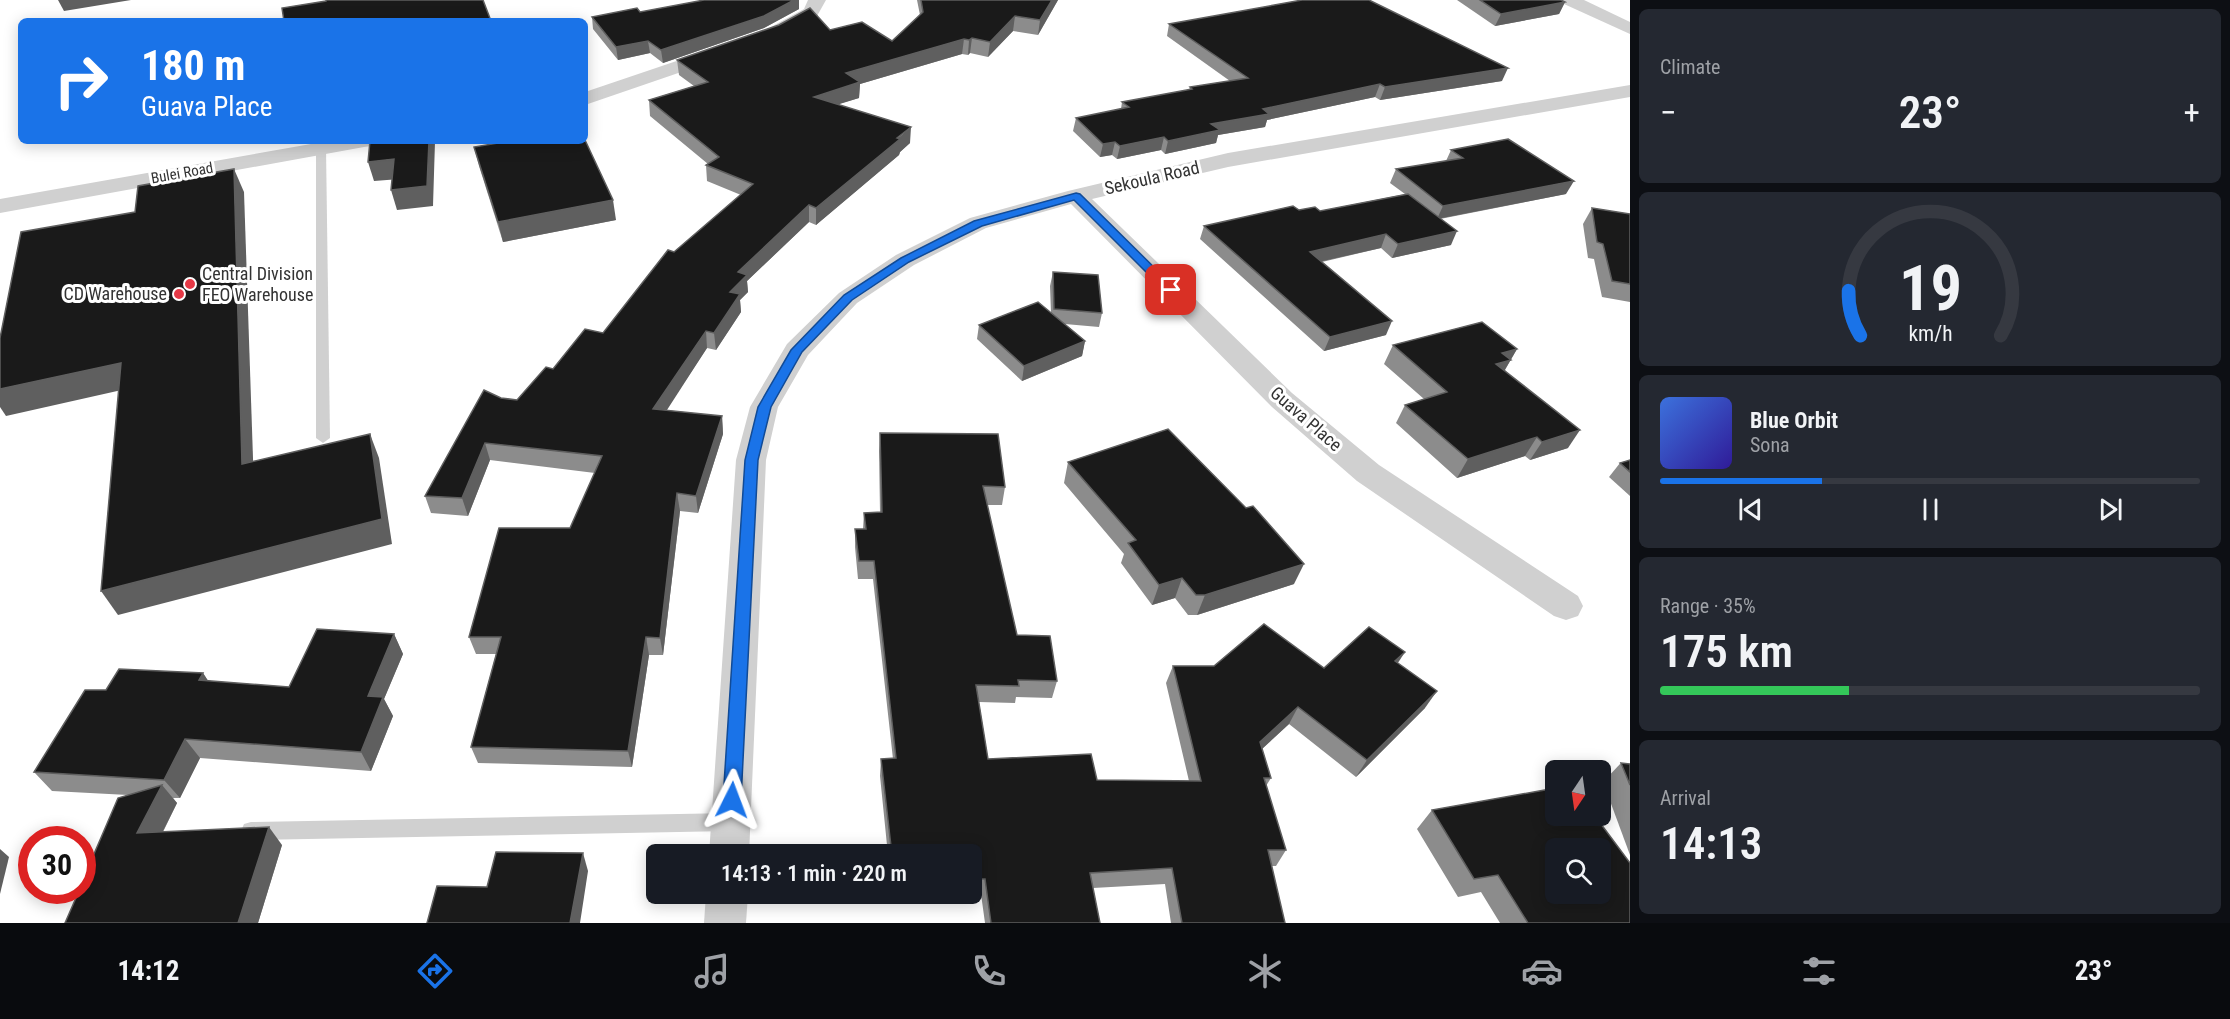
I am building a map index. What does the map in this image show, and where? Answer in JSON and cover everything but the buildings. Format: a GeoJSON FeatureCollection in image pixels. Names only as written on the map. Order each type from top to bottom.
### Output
{"type":"FeatureCollection","features":[{"type":"Feature","properties":{"kind":"street"},"geometry":{"type":"LineString","coordinates":[[760,38],[772,34],[811,12],[817,0]]}},
{"type":"Feature","properties":{"kind":"street"},"geometry":{"type":"LineString","coordinates":[[1570,0],[1630,29]]}},
{"type":"Feature","properties":{"kind":"street"},"geometry":{"type":"LineString","coordinates":[[588,98],[738,46]]}},
{"type":"Feature","properties":{"kind":"street","name":"Sekoula Road"},"geometry":{"type":"LineString","coordinates":[[730,844],[751,460],[764,407],[797,350],[848,298],[905,260],[978,223],[1076,196],[1228,160],[1630,91]]}},
{"type":"Feature","properties":{"kind":"street","name":"Bulei Road"},"geometry":{"type":"LineString","coordinates":[[0,206],[346,144]]}},
{"type":"Feature","properties":{"kind":"street","name":"Guava Place"},"geometry":{"type":"LineString","coordinates":[[1076,196],[1282,400],[1368,473],[1566,606]]}},
{"type":"Feature","properties":{"kind":"street"},"geometry":{"type":"LineString","coordinates":[[725,923],[726,904]]}},
{"type":"Feature","properties":{"kind":"lane"},"geometry":{"type":"LineString","coordinates":[[321,148],[323,438]]}},
{"type":"Feature","properties":{"kind":"lane"},"geometry":{"type":"LineString","coordinates":[[238,831],[731,822]]}},
{"type":"Feature","properties":{"kind":"place","name":"Central Division FEO Warehouse"},"geometry":{"type":"Point","coordinates":[190,284]}},
{"type":"Feature","properties":{"kind":"place","name":"CD Warehouse"},"geometry":{"type":"Point","coordinates":[179,294]}},
{"type":"Feature","properties":{"kind":"route"},"geometry":{"type":"LineString","coordinates":[[732,800],[751,460],[764,407],[797,350],[848,298],[905,260],[978,223],[1076,196],[1171,290]]}}]}
